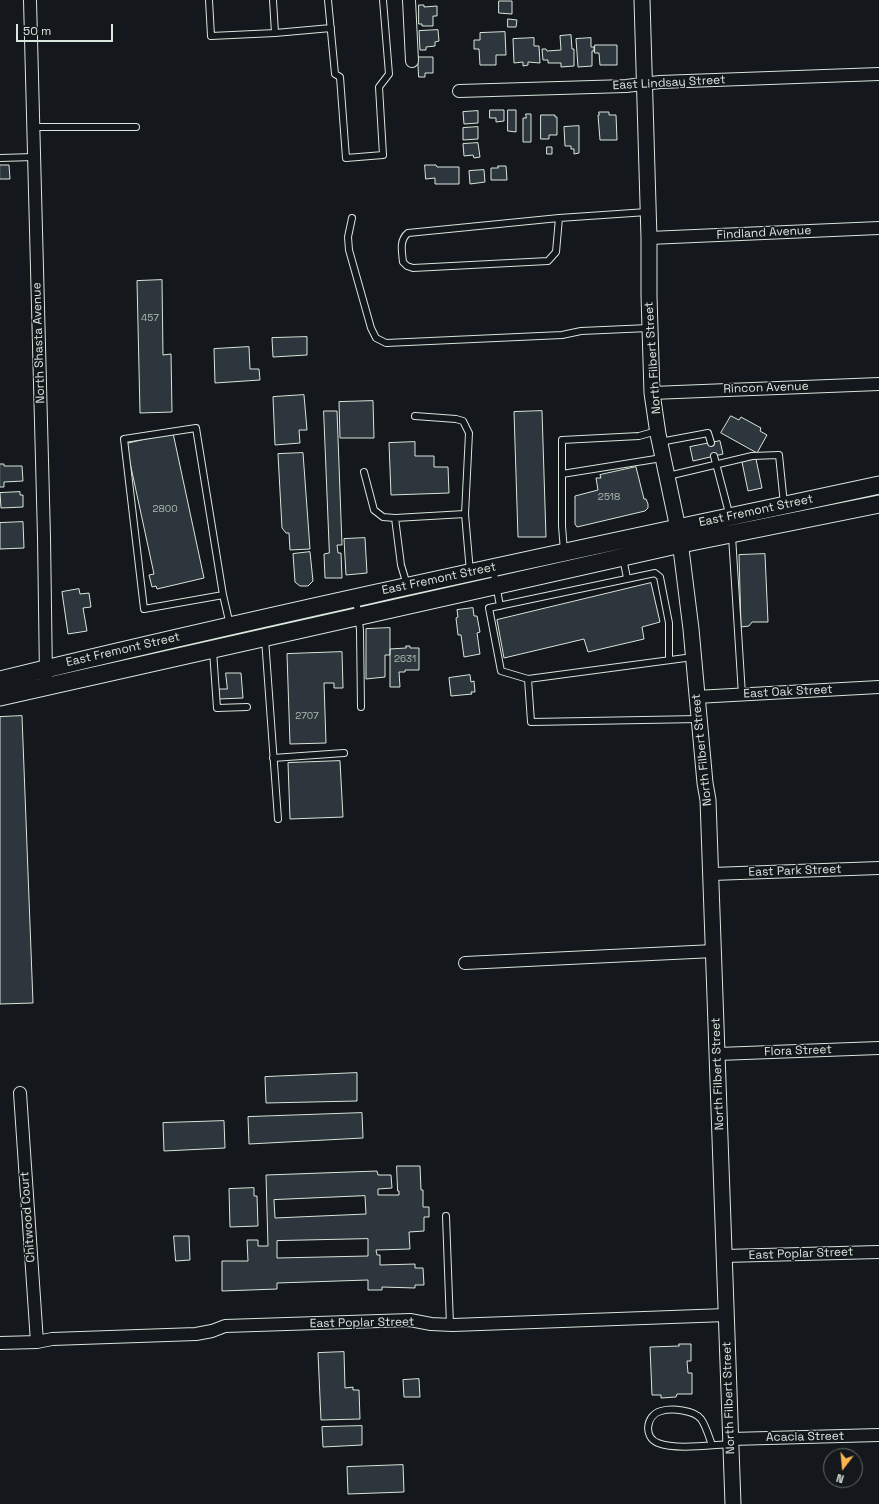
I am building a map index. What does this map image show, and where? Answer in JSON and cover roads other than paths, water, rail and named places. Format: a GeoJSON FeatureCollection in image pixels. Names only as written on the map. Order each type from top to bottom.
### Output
{"type":"FeatureCollection","features":[{"type":"Feature","properties":{"kind":"main road","name":"East Fremont Street"},"geometry":{"type":"LineString","coordinates":[[786,514],[879,485]]}},
{"type":"Feature","properties":{"kind":"main road","name":"East Fremont Street"},"geometry":{"type":"LineString","coordinates":[[0,697],[496,585],[622,549],[680,536],[786,514],[879,504]]}},
{"type":"Feature","properties":{"kind":"main road","name":"East Fremont Street"},"geometry":{"type":"LineString","coordinates":[[0,680],[230,625],[492,567],[564,552],[622,549]]}},
{"type":"Feature","properties":{"kind":"street","name":"North Shasta Avenue"},"geometry":{"type":"LineString","coordinates":[[30,0],[44,536],[46,687]]}},
{"type":"Feature","properties":{"kind":"street"},"geometry":{"type":"LineString","coordinates":[[409,0],[412,61]]}},
{"type":"Feature","properties":{"kind":"street","name":"North Filbert Street"},"geometry":{"type":"LineString","coordinates":[[642,0],[650,238],[649,296],[652,393],[659,436],[680,536],[708,800],[712,874],[733,1504]]}},
{"type":"Feature","properties":{"kind":"street","name":"East Lindsay Street"},"geometry":{"type":"LineString","coordinates":[[459,91],[626,86],[660,82],[879,74]]}},
{"type":"Feature","properties":{"kind":"street","name":"Findland Avenue"},"geometry":{"type":"LineString","coordinates":[[650,238],[879,228]]}},
{"type":"Feature","properties":{"kind":"street","name":"Rincon Avenue"},"geometry":{"type":"LineString","coordinates":[[652,393],[879,384]]}},
{"type":"Feature","properties":{"kind":"street","name":"East Oak Street"},"geometry":{"type":"LineString","coordinates":[[696,697],[879,687]]}},
{"type":"Feature","properties":{"kind":"street","name":"East Park Street"},"geometry":{"type":"LineString","coordinates":[[712,874],[879,868]]}},
{"type":"Feature","properties":{"kind":"street"},"geometry":{"type":"LineString","coordinates":[[465,963],[714,951]]}},
{"type":"Feature","properties":{"kind":"street","name":"Flora Street"},"geometry":{"type":"LineString","coordinates":[[718,1054],[879,1048]]}},
{"type":"Feature","properties":{"kind":"street","name":"Chitwood Court"},"geometry":{"type":"LineString","coordinates":[[20,1092],[37,1342]]}},
{"type":"Feature","properties":{"kind":"street","name":"East Poplar Street"},"geometry":{"type":"LineString","coordinates":[[724,1256],[879,1252]]}},
{"type":"Feature","properties":{"kind":"street","name":"East Poplar Street"},"geometry":{"type":"LineString","coordinates":[[0,1343],[37,1342],[52,1339],[196,1334],[212,1331],[225,1326],[410,1320],[431,1324],[450,1324],[726,1315]]}},
{"type":"Feature","properties":{"kind":"street","name":"Acacia Street"},"geometry":{"type":"LineString","coordinates":[[731,1442],[879,1435]]}},
{"type":"Feature","properties":{"kind":"lane"},"geometry":{"type":"LineString","coordinates":[[209,0],[212,36],[275,33],[331,28]]}},
{"type":"Feature","properties":{"kind":"lane"},"geometry":{"type":"LineString","coordinates":[[273,0],[275,33]]}},
{"type":"Feature","properties":{"kind":"lane"},"geometry":{"type":"LineString","coordinates":[[328,0],[335,74],[340,77],[346,158],[383,155],[379,87],[389,74],[384,0]]}},
{"type":"Feature","properties":{"kind":"lane"},"geometry":{"type":"LineString","coordinates":[[33,127],[136,127]]}},
{"type":"Feature","properties":{"kind":"lane"},"geometry":{"type":"LineString","coordinates":[[0,158],[34,157]]}},
{"type":"Feature","properties":{"kind":"lane"},"geometry":{"type":"LineString","coordinates":[[559,218],[556,252],[548,261],[413,268],[407,266],[403,262],[402,241],[404,236],[408,233],[559,218],[648,212]]}},
{"type":"Feature","properties":{"kind":"lane"},"geometry":{"type":"LineString","coordinates":[[352,218],[348,238],[349,250],[371,328],[376,338],[386,343],[562,335],[581,331],[651,328]]}},
{"type":"Feature","properties":{"kind":"lane"},"geometry":{"type":"LineString","coordinates":[[415,416],[456,419],[463,421],[469,433],[464,514],[470,572]]}},
{"type":"Feature","properties":{"kind":"lane"},"geometry":{"type":"LineString","coordinates":[[223,595],[144,609],[124,439],[196,428],[223,595],[230,625]]}},
{"type":"Feature","properties":{"kind":"lane"},"geometry":{"type":"LineString","coordinates":[[564,552],[562,526],[562,440],[708,434],[711,443]]}},
{"type":"Feature","properties":{"kind":"lane"},"geometry":{"type":"LineString","coordinates":[[668,476],[752,456],[779,455],[786,514]]}},
{"type":"Feature","properties":{"kind":"lane"},"geometry":{"type":"LineString","coordinates":[[714,456],[731,525],[742,695]]}},
{"type":"Feature","properties":{"kind":"lane"},"geometry":{"type":"LineString","coordinates":[[562,474],[664,458]]}},
{"type":"Feature","properties":{"kind":"lane"},"geometry":{"type":"LineString","coordinates":[[364,472],[374,510],[383,518],[464,514]]}},
{"type":"Feature","properties":{"kind":"lane"},"geometry":{"type":"LineString","coordinates":[[395,518],[401,565],[407,585]]}},
{"type":"Feature","properties":{"kind":"lane"},"geometry":{"type":"LineString","coordinates":[[622,549],[628,578]]}},
{"type":"Feature","properties":{"kind":"lane"},"geometry":{"type":"LineString","coordinates":[[492,567],[500,606]]}},
{"type":"Feature","properties":{"kind":"lane"},"geometry":{"type":"LineString","coordinates":[[669,660],[669,623],[660,577],[655,573],[489,608],[501,671],[528,679],[669,660],[693,656]]}},
{"type":"Feature","properties":{"kind":"lane"},"geometry":{"type":"LineString","coordinates":[[356,597],[359,616],[360,706]]}},
{"type":"Feature","properties":{"kind":"lane"},"geometry":{"type":"LineString","coordinates":[[264,638],[278,819]]}},
{"type":"Feature","properties":{"kind":"lane"},"geometry":{"type":"LineString","coordinates":[[213,649],[217,708],[247,707]]}},
{"type":"Feature","properties":{"kind":"lane"},"geometry":{"type":"LineString","coordinates":[[528,679],[531,722],[699,719]]}},
{"type":"Feature","properties":{"kind":"lane"},"geometry":{"type":"LineString","coordinates":[[273,758],[344,753]]}},
{"type":"Feature","properties":{"kind":"lane"},"geometry":{"type":"LineString","coordinates":[[446,1216],[450,1324]]}},
{"type":"Feature","properties":{"kind":"lane"},"geometry":{"type":"LineString","coordinates":[[712,1444],[701,1419],[691,1411],[660,1411],[651,1418],[647,1428],[649,1437],[656,1442],[668,1446],[685,1446],[712,1444],[731,1442]]}}]}
